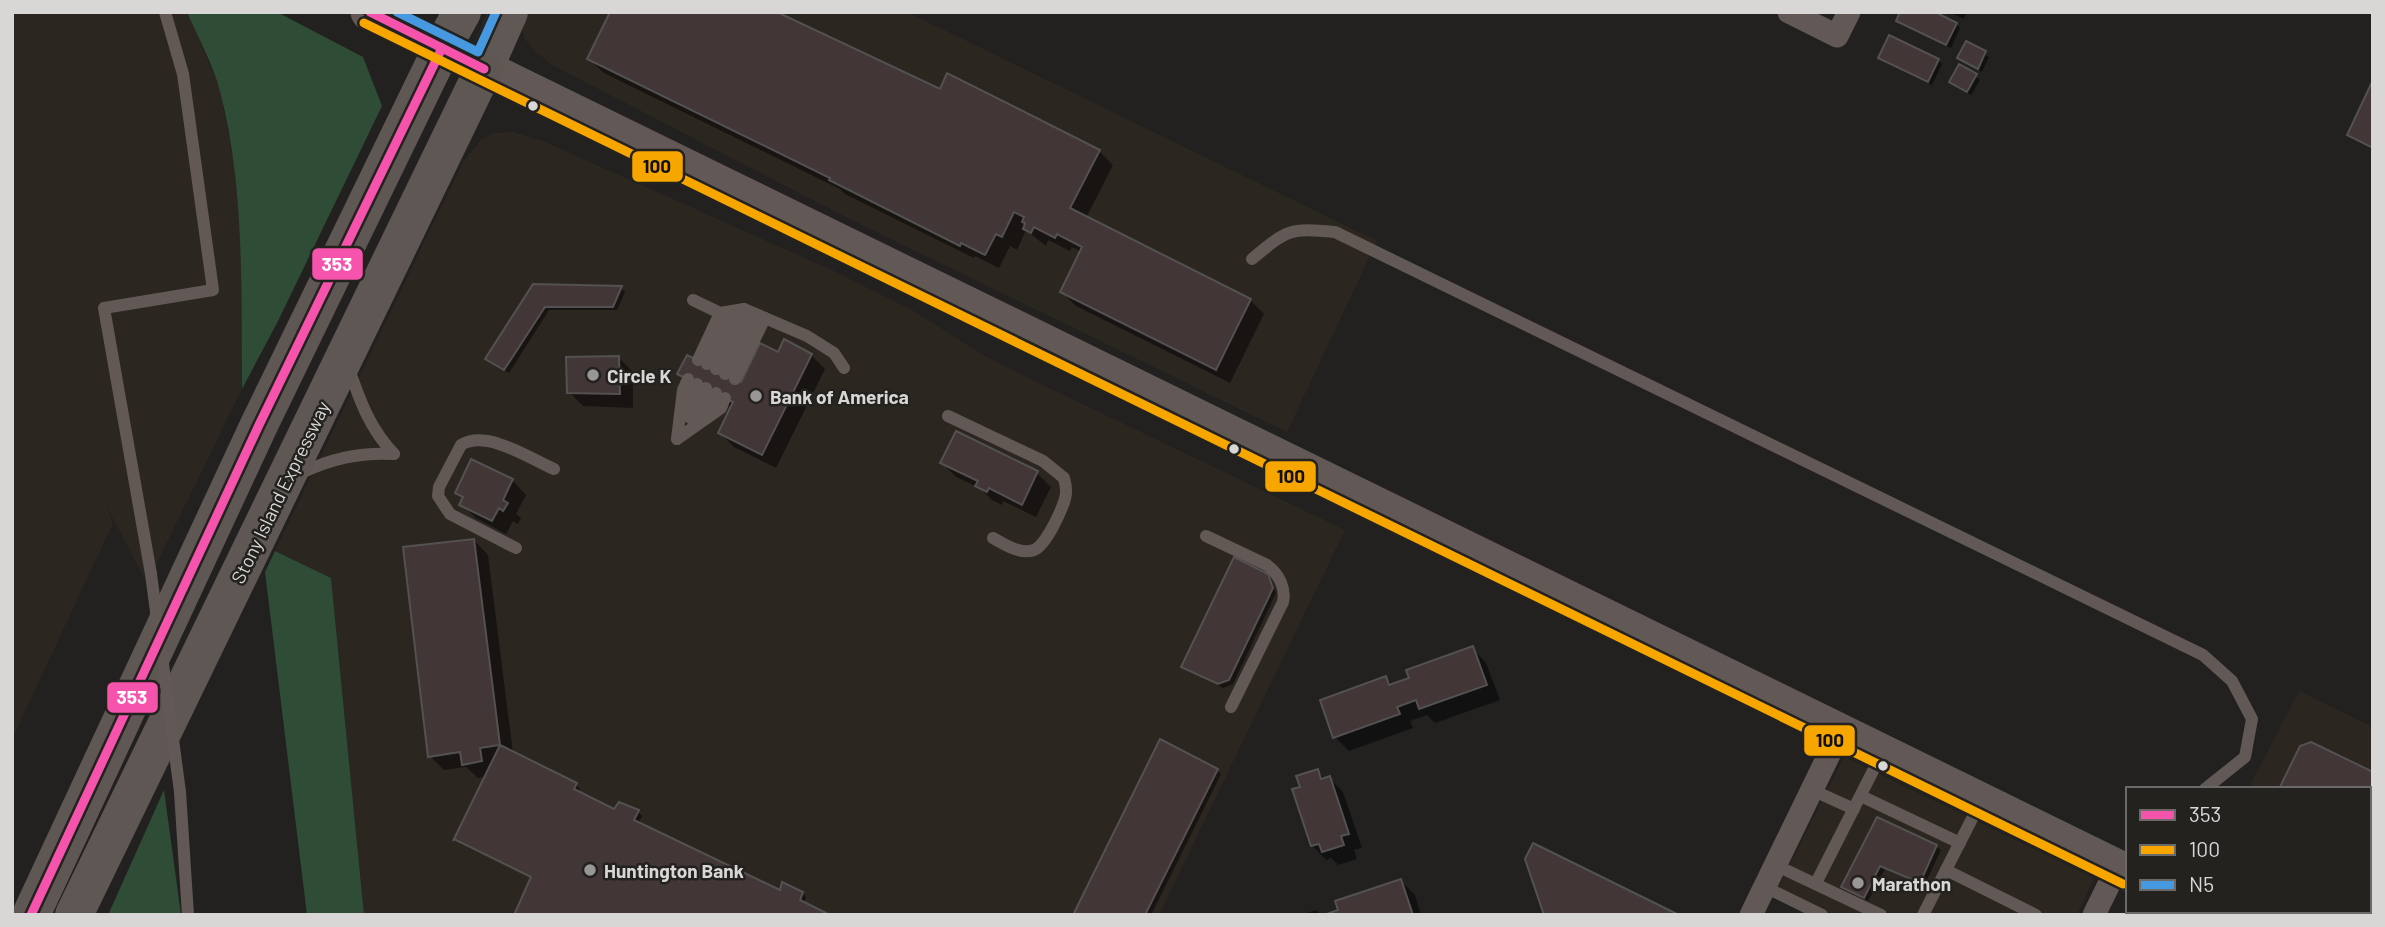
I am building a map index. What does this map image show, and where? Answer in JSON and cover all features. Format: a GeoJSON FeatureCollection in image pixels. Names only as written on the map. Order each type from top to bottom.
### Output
{"type":"FeatureCollection","features":[{"type":"Feature","properties":{"kind":"highway"},"geometry":{"type":"LineString","coordinates":[[442,48],[462,12]]}},
{"type":"Feature","properties":{"kind":"highway"},"geometry":{"type":"LineString","coordinates":[[484,69],[509,12]]}},
{"type":"Feature","properties":{"kind":"highway","name":"Stony Island Expressway"},"geometry":{"type":"LineString","coordinates":[[74,915],[193,621],[260,425],[442,48]]}},
{"type":"Feature","properties":{"kind":"highway","name":"Stony Island Expressway"},"geometry":{"type":"LineString","coordinates":[[31,915],[193,621],[286,480],[484,69]]}},
{"type":"Feature","properties":{"kind":"main road"},"geometry":{"type":"LineString","coordinates":[[369,12],[2122,870]]}},
{"type":"Feature","properties":{"kind":"street"},"geometry":{"type":"LineString","coordinates":[[1789,12],[1837,37],[1849,12]]}},
{"type":"Feature","properties":{"kind":"street"},"geometry":{"type":"LineString","coordinates":[[1751,915],[1840,732]]}},
{"type":"Feature","properties":{"kind":"street"},"geometry":{"type":"LineString","coordinates":[[2094,915],[2122,870]]}},
{"type":"Feature","properties":{"kind":"lane"},"geometry":{"type":"LineString","coordinates":[[165,12],[183,74],[213,290],[104,308],[151,574],[180,792],[188,915]]}},
{"type":"Feature","properties":{"kind":"lane"},"geometry":{"type":"LineString","coordinates":[[1252,259],[1277,238],[1298,229],[1335,232],[2203,655],[2232,681],[2252,719],[2245,757],[2208,787]]}},
{"type":"Feature","properties":{"kind":"lane"},"geometry":{"type":"LineString","coordinates":[[693,300],[743,313],[824,345],[845,368]]}},
{"type":"Feature","properties":{"kind":"lane"},"geometry":{"type":"LineString","coordinates":[[716,369],[743,313]]}},
{"type":"Feature","properties":{"kind":"lane"},"geometry":{"type":"LineString","coordinates":[[716,369],[743,313]]}},
{"type":"Feature","properties":{"kind":"lane"},"geometry":{"type":"LineString","coordinates":[[716,369],[743,313]]}},
{"type":"Feature","properties":{"kind":"lane"},"geometry":{"type":"LineString","coordinates":[[286,480],[327,460],[373,453],[394,454],[370,423],[345,356]]}},
{"type":"Feature","properties":{"kind":"lane"},"geometry":{"type":"LineString","coordinates":[[707,389],[710,405],[677,439],[683,390],[707,389]]}},
{"type":"Feature","properties":{"kind":"lane"},"geometry":{"type":"LineString","coordinates":[[948,416],[1043,461],[1064,478],[1066,498],[1048,536],[1040,546],[1024,551],[993,538]]}},
{"type":"Feature","properties":{"kind":"lane"},"geometry":{"type":"LineString","coordinates":[[516,548],[450,514],[438,496],[439,487],[461,445],[477,439],[496,443],[554,470]]}},
{"type":"Feature","properties":{"kind":"lane"},"geometry":{"type":"LineString","coordinates":[[1206,536],[1267,565],[1284,589],[1283,603],[1231,707]]}},
{"type":"Feature","properties":{"kind":"lane"},"geometry":{"type":"LineString","coordinates":[[1816,883],[1882,753]]}},
{"type":"Feature","properties":{"kind":"lane"},"geometry":{"type":"LineString","coordinates":[[1812,789],[1854,809]]}},
{"type":"Feature","properties":{"kind":"lane"},"geometry":{"type":"LineString","coordinates":[[1860,796],[1960,843]]}},
{"type":"Feature","properties":{"kind":"lane"},"geometry":{"type":"LineString","coordinates":[[1923,915],[1981,801]]}},
{"type":"Feature","properties":{"kind":"lane"},"geometry":{"type":"LineString","coordinates":[[1775,865],[1881,915]]}},
{"type":"Feature","properties":{"kind":"lane"},"geometry":{"type":"LineString","coordinates":[[1946,870],[2036,915]]}},
{"type":"Feature","properties":{"kind":"lane"},"geometry":{"type":"LineString","coordinates":[[1765,887],[1822,915]]}},
{"type":"Feature","properties":{"kind":"shaded area"},"geometry":{"type":"Polygon","coordinates":[[[12,12],[187,12],[220,89],[234,165],[241,236],[242,389],[147,583],[106,505],[113,523],[12,739],[12,12]]]}},
{"type":"Feature","properties":{"kind":"shaded area"},"geometry":{"type":"Polygon","coordinates":[[[528,12],[907,12],[1377,241],[1287,432],[840,214],[552,65],[524,38],[523,23],[528,12]]]}},
{"type":"Feature","properties":{"kind":"shaded area"},"geometry":{"type":"Polygon","coordinates":[[[513,132],[545,142],[836,272],[912,310],[983,355],[1020,374],[1345,530],[1159,915],[364,915],[331,578],[275,551],[463,162],[482,139],[495,133],[513,132]]]}},
{"type":"Feature","properties":{"kind":"shaded area"},"geometry":{"type":"Polygon","coordinates":[[[2299,691],[2373,727],[2373,915],[2267,913],[2371,913],[2371,787],[2249,787],[2299,691]]]}},
{"type":"Feature","properties":{"kind":"shaded area"},"geometry":{"type":"Polygon","coordinates":[[[1844,757],[2094,878],[2077,915],[1822,915],[1776,892],[1844,757]]]}},
{"type":"Feature","properties":{"kind":"green space"},"geometry":{"type":"Polygon","coordinates":[[[187,12],[277,12],[363,57],[382,106],[278,321],[242,389],[240,239],[234,165],[217,81],[187,12]]]}},
{"type":"Feature","properties":{"kind":"green space"},"geometry":{"type":"Polygon","coordinates":[[[275,551],[331,578],[364,915],[307,915],[265,572],[275,551]]]}},
{"type":"Feature","properties":{"kind":"green space"},"geometry":{"type":"Polygon","coordinates":[[[164,790],[181,915],[108,915],[164,790]]]}},
{"type":"Feature","properties":{"kind":"building"},"geometry":{"type":"Polygon","coordinates":[[[610,12],[777,12],[940,89],[947,73],[1100,150],[1070,208],[1251,299],[1216,370],[1060,292],[1082,247],[1057,234],[1055,238],[1034,227],[1031,233],[1023,229],[1024,217],[1014,212],[1002,237],[996,234],[985,255],[961,243],[960,246],[829,180],[830,178],[587,59],[610,12]]]}},
{"type":"Feature","properties":{"kind":"building"},"geometry":{"type":"Polygon","coordinates":[[[1900,12],[1935,12],[1957,23],[1946,45],[1896,21],[1900,12]]]}},
{"type":"Feature","properties":{"kind":"building"},"geometry":{"type":"Polygon","coordinates":[[[1889,35],[1939,59],[1928,82],[1878,58],[1889,35]]]}},
{"type":"Feature","properties":{"kind":"building"},"geometry":{"type":"Polygon","coordinates":[[[1966,41],[1986,51],[1978,69],[1957,58],[1966,41]]]}},
{"type":"Feature","properties":{"kind":"building"},"geometry":{"type":"Polygon","coordinates":[[[1959,64],[1977,74],[1967,92],[1949,82],[1959,64]]]}},
{"type":"Feature","properties":{"kind":"building"},"geometry":{"type":"Polygon","coordinates":[[[2373,80],[2373,148],[2347,135],[2373,80]]]}},
{"type":"Feature","properties":{"kind":"building"},"geometry":{"type":"Polygon","coordinates":[[[533,284],[622,286],[613,307],[545,307],[504,370],[485,359],[533,284]]]}},
{"type":"Feature","properties":{"kind":"building","name":"Bank of America"},"geometry":{"type":"Polygon","coordinates":[[[784,339],[812,354],[762,455],[718,433],[733,402],[677,374],[687,355],[741,382],[760,343],[778,352],[784,339]]]}},
{"type":"Feature","properties":{"kind":"building","name":"Circle K"},"geometry":{"type":"Polygon","coordinates":[[[619,356],[620,394],[567,393],[566,357],[619,356]]]}},
{"type":"Feature","properties":{"kind":"building"},"geometry":{"type":"Polygon","coordinates":[[[956,431],[1038,471],[1022,505],[989,488],[987,492],[975,486],[978,481],[940,463],[956,431]]]}},
{"type":"Feature","properties":{"kind":"building"},"geometry":{"type":"Polygon","coordinates":[[[471,459],[513,479],[503,500],[508,503],[503,511],[499,508],[492,521],[459,505],[463,497],[455,493],[471,459]]]}},
{"type":"Feature","properties":{"kind":"building"},"geometry":{"type":"Polygon","coordinates":[[[474,539],[500,745],[480,748],[482,761],[462,765],[460,752],[428,757],[403,547],[474,539]]]}},
{"type":"Feature","properties":{"kind":"building"},"geometry":{"type":"Polygon","coordinates":[[[1234,557],[1268,574],[1273,588],[1229,680],[1218,684],[1181,667],[1234,557]]]}},
{"type":"Feature","properties":{"kind":"building"},"geometry":{"type":"Polygon","coordinates":[[[1473,646],[1487,685],[1419,709],[1416,700],[1397,707],[1400,714],[1333,738],[1320,700],[1386,676],[1389,685],[1409,678],[1406,670],[1473,646]]]}},
{"type":"Feature","properties":{"kind":"building"},"geometry":{"type":"Polygon","coordinates":[[[1160,739],[1218,769],[1145,915],[1073,915],[1160,739]]]}},
{"type":"Feature","properties":{"kind":"building"},"geometry":{"type":"Polygon","coordinates":[[[2311,742],[2373,772],[2373,839],[2371,787],[2280,787],[2300,746],[2311,742]]]}},
{"type":"Feature","properties":{"kind":"building"},"geometry":{"type":"Polygon","coordinates":[[[500,745],[577,783],[574,789],[614,809],[619,802],[639,810],[634,820],[780,890],[782,882],[803,892],[800,900],[830,915],[514,915],[531,877],[454,839],[453,841],[500,745]]]}},
{"type":"Feature","properties":{"kind":"building"},"geometry":{"type":"Polygon","coordinates":[[[1318,769],[1321,779],[1330,776],[1349,834],[1341,836],[1344,845],[1322,852],[1319,844],[1311,846],[1292,789],[1300,787],[1296,776],[1318,769]]]}},
{"type":"Feature","properties":{"kind":"building","name":"Marathon"},"geometry":{"type":"Polygon","coordinates":[[[1877,817],[1937,845],[1920,883],[1880,866],[1864,898],[1841,887],[1877,817]]]}},
{"type":"Feature","properties":{"kind":"building"},"geometry":{"type":"Polygon","coordinates":[[[1533,843],[1679,915],[1544,915],[1525,859],[1533,843]]]}},
{"type":"Feature","properties":{"kind":"building"},"geometry":{"type":"Polygon","coordinates":[[[1401,879],[1413,915],[1324,915],[1338,910],[1335,901],[1401,879]]]}},
{"type":"Feature","properties":{"kind":"transit line","name":"353"},"geometry":{"type":"LineString","coordinates":[[370,12],[484,69]]}},
{"type":"Feature","properties":{"kind":"transit line","name":"N5"},"geometry":{"type":"LineString","coordinates":[[397,12],[478,52],[496,12]]}},
{"type":"Feature","properties":{"kind":"transit line","name":"100"},"geometry":{"type":"LineString","coordinates":[[364,23],[2123,884]]}},
{"type":"Feature","properties":{"kind":"transit line","name":"353"},"geometry":{"type":"LineString","coordinates":[[31,915],[259,425],[442,48]]}},
{"type":"Feature","properties":{"kind":"place","name":"Circle K"},"geometry":{"type":"Point","coordinates":[593,375]}},
{"type":"Feature","properties":{"kind":"place","name":"Bank of America"},"geometry":{"type":"Point","coordinates":[756,396]}},
{"type":"Feature","properties":{"kind":"place","name":"Huntington Bank"},"geometry":{"type":"Point","coordinates":[590,870]}},
{"type":"Feature","properties":{"kind":"place","name":"Marathon"},"geometry":{"type":"Point","coordinates":[1858,883]}}]}
